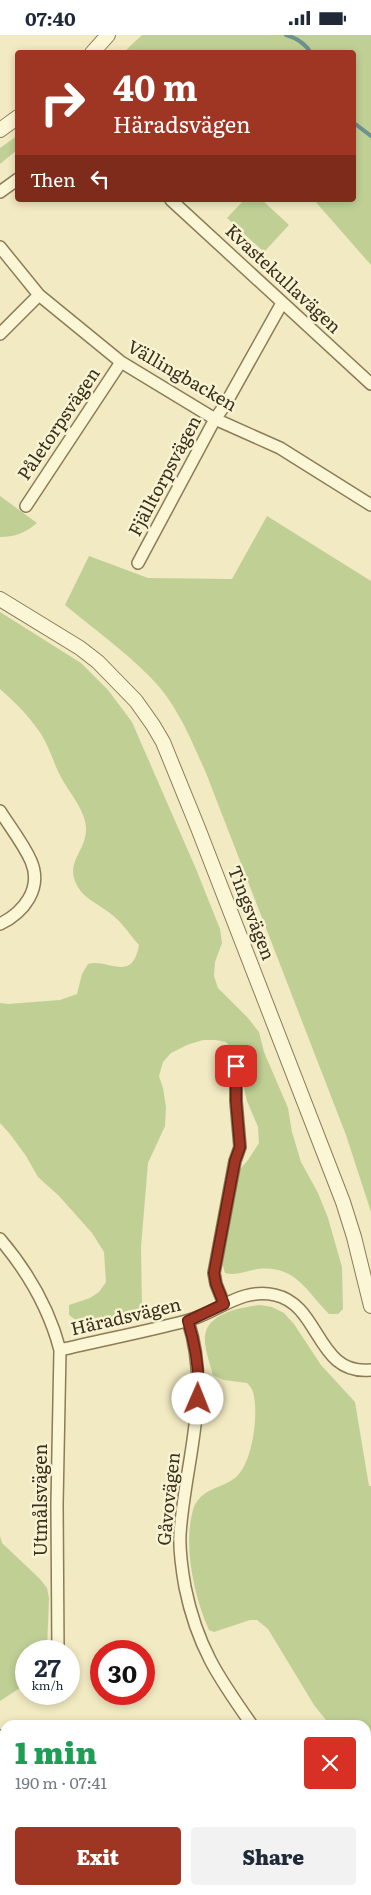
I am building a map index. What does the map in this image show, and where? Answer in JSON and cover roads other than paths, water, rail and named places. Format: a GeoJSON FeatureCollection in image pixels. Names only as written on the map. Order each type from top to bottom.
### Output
{"type":"FeatureCollection","features":[{"type":"Feature","properties":{"kind":"street"},"geometry":{"type":"LineString","coordinates":[[95,50],[108,35]]}},
{"type":"Feature","properties":{"kind":"street"},"geometry":{"type":"LineString","coordinates":[[0,130],[15,119]]}},
{"type":"Feature","properties":{"kind":"street"},"geometry":{"type":"LineString","coordinates":[[0,192],[15,181]]}},
{"type":"Feature","properties":{"kind":"street","name":"Kvastekullavägen"},"geometry":{"type":"LineString","coordinates":[[173,202],[371,384]]}},
{"type":"Feature","properties":{"kind":"street","name":"Vällingbacken"},"geometry":{"type":"LineString","coordinates":[[0,247],[39,295],[121,362],[216,419],[280,449],[371,505]]}},
{"type":"Feature","properties":{"kind":"street"},"geometry":{"type":"LineString","coordinates":[[0,334],[39,295]]}},
{"type":"Feature","properties":{"kind":"street","name":"Fjälltorpsvägen"},"geometry":{"type":"LineString","coordinates":[[138,563],[216,419],[282,303]]}},
{"type":"Feature","properties":{"kind":"street","name":"Påletorpsvägen"},"geometry":{"type":"LineString","coordinates":[[26,506],[121,362]]}},
{"type":"Feature","properties":{"kind":"street","name":"Tingsvägen"},"geometry":{"type":"LineString","coordinates":[[0,599],[80,648],[98,662],[136,701],[163,742],[343,1202],[354,1237],[371,1306]]}},
{"type":"Feature","properties":{"kind":"street"},"geometry":{"type":"LineString","coordinates":[[0,811],[32,862],[34,879],[30,897],[25,907],[0,924]]}},
{"type":"Feature","properties":{"kind":"street"},"geometry":{"type":"LineString","coordinates":[[224,1304],[214,1273],[235,1161],[240,1147],[236,1101],[236,1066]]}},
{"type":"Feature","properties":{"kind":"street","name":"Utmålsvägen"},"geometry":{"type":"LineString","coordinates":[[0,1239],[36,1289],[54,1326],[60,1350],[57,1503],[58,1640]]}},
{"type":"Feature","properties":{"kind":"street","name":"Häradsvägen"},"geometry":{"type":"LineString","coordinates":[[60,1350],[188,1321],[224,1304],[252,1294],[277,1295],[288,1301],[308,1319],[336,1361],[352,1370],[371,1370]]}},
{"type":"Feature","properties":{"kind":"street","name":"Gåvovägen"},"geometry":{"type":"LineString","coordinates":[[188,1321],[195,1346],[198,1387],[197,1411],[180,1535],[182,1572],[195,1629],[226,1689],[248,1720]]}},
{"type":"Feature","properties":{"kind":"waterway"},"geometry":{"type":"LineString","coordinates":[[286,35],[300,41],[309,50]]}},
{"type":"Feature","properties":{"kind":"waterway"},"geometry":{"type":"LineString","coordinates":[[356,125],[371,136]]}}]}
